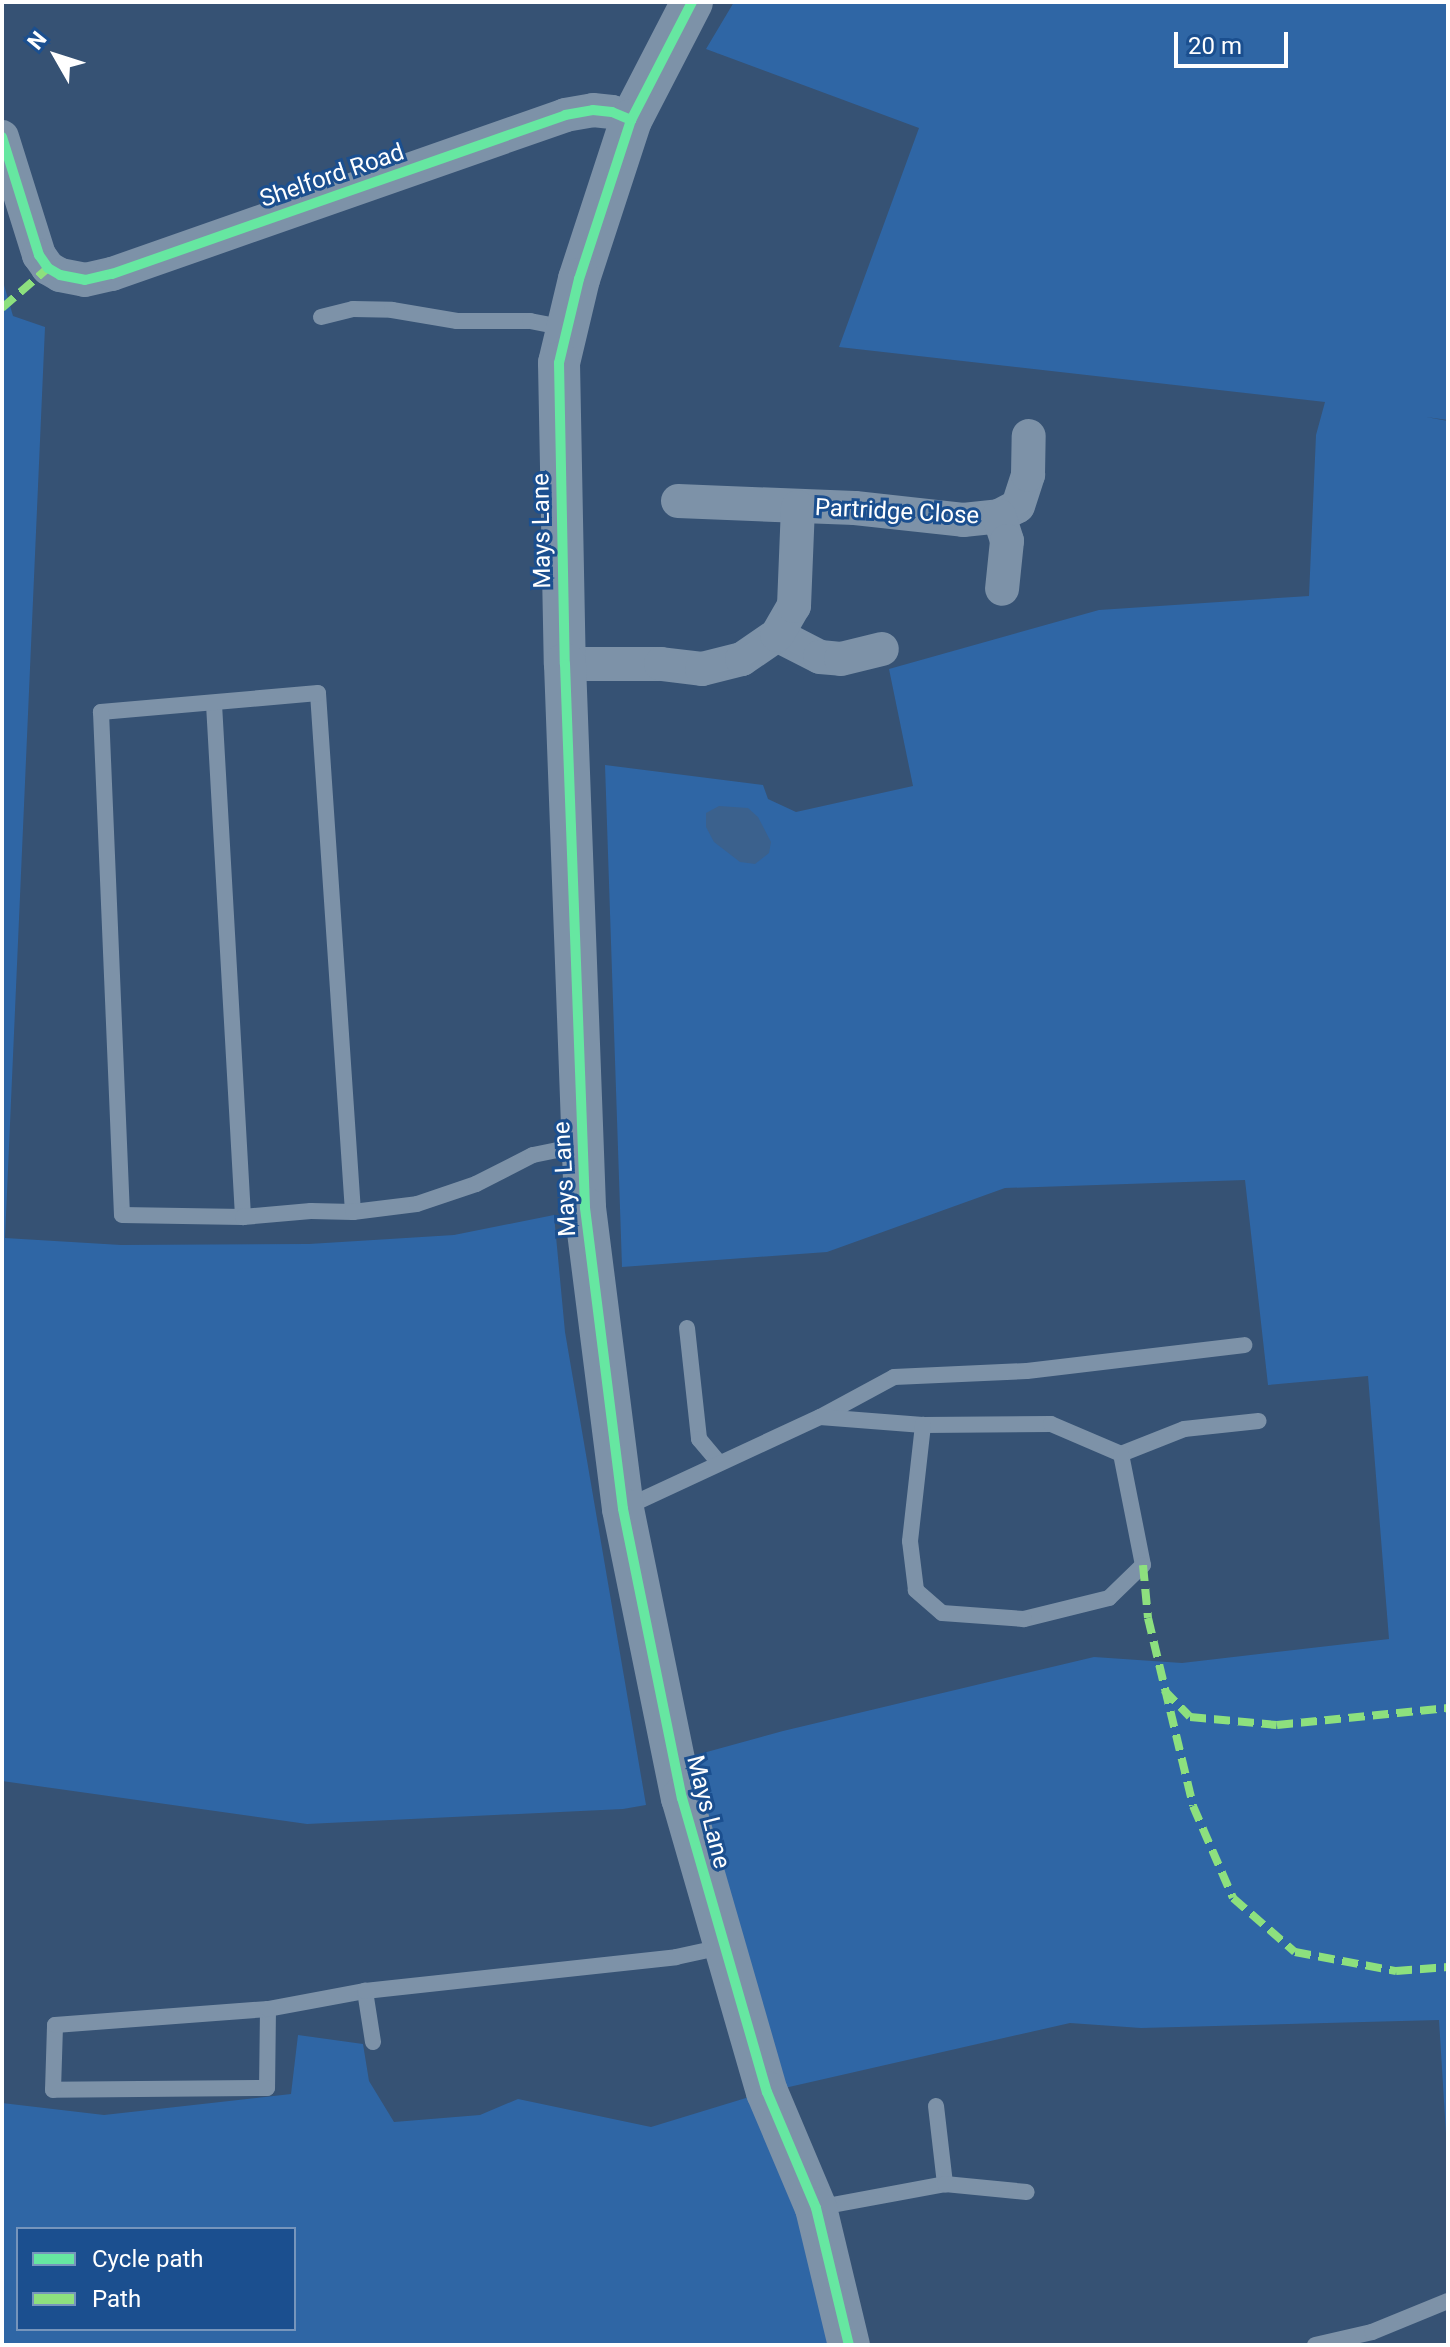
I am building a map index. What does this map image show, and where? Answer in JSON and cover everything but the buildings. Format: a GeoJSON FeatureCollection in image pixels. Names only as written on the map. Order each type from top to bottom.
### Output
{"type":"FeatureCollection","features":[{"type":"Feature","properties":{"kind":"street","name":"Mays Lane"},"geometry":{"type":"LineString","coordinates":[[692,2],[631,120],[565,328],[559,363],[565,664],[582,1145],[591,1269],[623,1509],[674,1761],[722,1947],[767,2092],[816,2208],[849,2345]]}},
{"type":"Feature","properties":{"kind":"street","name":"Shelford Road"},"geometry":{"type":"LineString","coordinates":[[2,137],[31,239],[48,268],[73,281],[112,274],[565,115],[593,110],[612,112],[631,120]]}},
{"type":"Feature","properties":{"kind":"street","name":"Partridge Close"},"geometry":{"type":"LineString","coordinates":[[678,501],[855,508],[963,520],[999,516],[1018,506],[1028,475],[1029,436]]}},
{"type":"Feature","properties":{"kind":"street","name":"Partridge Close"},"geometry":{"type":"LineString","coordinates":[[565,664],[661,664],[702,669],[742,659],[777,635],[794,606],[798,507]]}},
{"type":"Feature","properties":{"kind":"street"},"geometry":{"type":"LineString","coordinates":[[999,516],[1007,541],[1002,589]]}},
{"type":"Feature","properties":{"kind":"street"},"geometry":{"type":"LineString","coordinates":[[777,635],[820,657],[841,659],[882,649]]}},
{"type":"Feature","properties":{"kind":"lane"},"geometry":{"type":"LineString","coordinates":[[321,317],[353,309],[392,310],[457,321],[530,321],[565,328]]}},
{"type":"Feature","properties":{"kind":"lane"},"geometry":{"type":"LineString","coordinates":[[353,1212],[318,693],[101,712],[122,1215],[243,1217],[311,1211],[353,1212],[417,1204],[476,1184],[533,1155],[582,1145]]}},
{"type":"Feature","properties":{"kind":"lane"},"geometry":{"type":"LineString","coordinates":[[214,704],[243,1217]]}},
{"type":"Feature","properties":{"kind":"lane"},"geometry":{"type":"LineString","coordinates":[[687,1328],[699,1439],[718,1462]]}},
{"type":"Feature","properties":{"kind":"lane"},"geometry":{"type":"LineString","coordinates":[[623,1509],[820,1417],[894,1377],[1027,1371],[1244,1345]]}},
{"type":"Feature","properties":{"kind":"lane"},"geometry":{"type":"LineString","coordinates":[[820,1417],[923,1425],[1051,1424],[1121,1454],[1184,1429],[1259,1421]]}},
{"type":"Feature","properties":{"kind":"lane"},"geometry":{"type":"LineString","coordinates":[[923,1425],[910,1541],[916,1590],[942,1613],[1024,1619],[1109,1598],[1143,1565],[1121,1454]]}},
{"type":"Feature","properties":{"kind":"lane"},"geometry":{"type":"LineString","coordinates":[[268,2009],[267,2088],[53,2090],[55,2025],[268,2009],[365,1991],[676,1957],[722,1947]]}},
{"type":"Feature","properties":{"kind":"lane"},"geometry":{"type":"LineString","coordinates":[[365,1991],[373,2042]]}},
{"type":"Feature","properties":{"kind":"lane"},"geometry":{"type":"LineString","coordinates":[[936,2106],[945,2184]]}},
{"type":"Feature","properties":{"kind":"lane"},"geometry":{"type":"LineString","coordinates":[[816,2208],[945,2184],[1027,2192]]}},
{"type":"Feature","properties":{"kind":"lane"},"geometry":{"type":"LineString","coordinates":[[1315,2345],[1372,2332],[1448,2301]]}},
{"type":"Feature","properties":{"kind":"shaded area"},"geometry":{"type":"Polygon","coordinates":[[[734,2],[1448,2],[1448,420],[1426,417],[1448,421],[1448,2166],[1439,2020],[1141,2028],[1070,2023],[767,2092],[849,2345],[2,2345],[2,2103],[104,2115],[291,2094],[298,2035],[363,2044],[369,2081],[394,2122],[480,2115],[518,2099],[651,2127],[766,2092],[674,1761],[783,1731],[1094,1657],[1182,1663],[1389,1639],[1368,1376],[1268,1385],[1245,1180],[1005,1188],[827,1252],[622,1267],[605,765],[763,785],[768,799],[796,812],[913,786],[889,669],[1099,610],[1309,596],[1316,435],[1325,402],[839,347],[919,128],[706,49],[734,2]]]}},
{"type":"Feature","properties":{"kind":"shaded area"},"geometry":{"type":"Polygon","coordinates":[[[2,278],[13,316],[45,327],[5,1238],[121,1245],[309,1244],[454,1235],[554,1215],[565,1332],[646,1805],[623,1809],[307,1824],[2,1781],[2,278]]]}},
{"type":"Feature","properties":{"kind":"shaded area"},"geometry":{"type":"Polygon","coordinates":[[[719,806],[748,808],[758,817],[771,842],[769,853],[755,864],[740,862],[714,842],[706,827],[706,813],[719,806]]]}},
{"type":"Feature","properties":{"kind":"marked path"},"geometry":{"type":"LineString","coordinates":[[2,308],[48,268]]}},
{"type":"Feature","properties":{"kind":"marked path"},"geometry":{"type":"LineString","coordinates":[[1143,1565],[1148,1618],[1193,1806],[1233,1898],[1295,1952],[1396,1971],[1448,1967]]}},
{"type":"Feature","properties":{"kind":"marked path"},"geometry":{"type":"LineString","coordinates":[[1164,1690],[1190,1717],[1277,1725],[1448,1708]]}},
{"type":"Feature","properties":{"kind":"cycle path"},"geometry":{"type":"LineString","coordinates":[[692,2],[631,120],[579,279],[559,363],[565,664],[585,1208],[623,1509],[682,1798],[767,2092],[816,2208],[849,2345]]}},
{"type":"Feature","properties":{"kind":"cycle path"},"geometry":{"type":"LineString","coordinates":[[2,137],[39,255],[48,268],[60,275],[85,280],[112,274],[565,115],[593,110],[612,112],[631,120]]}}]}
